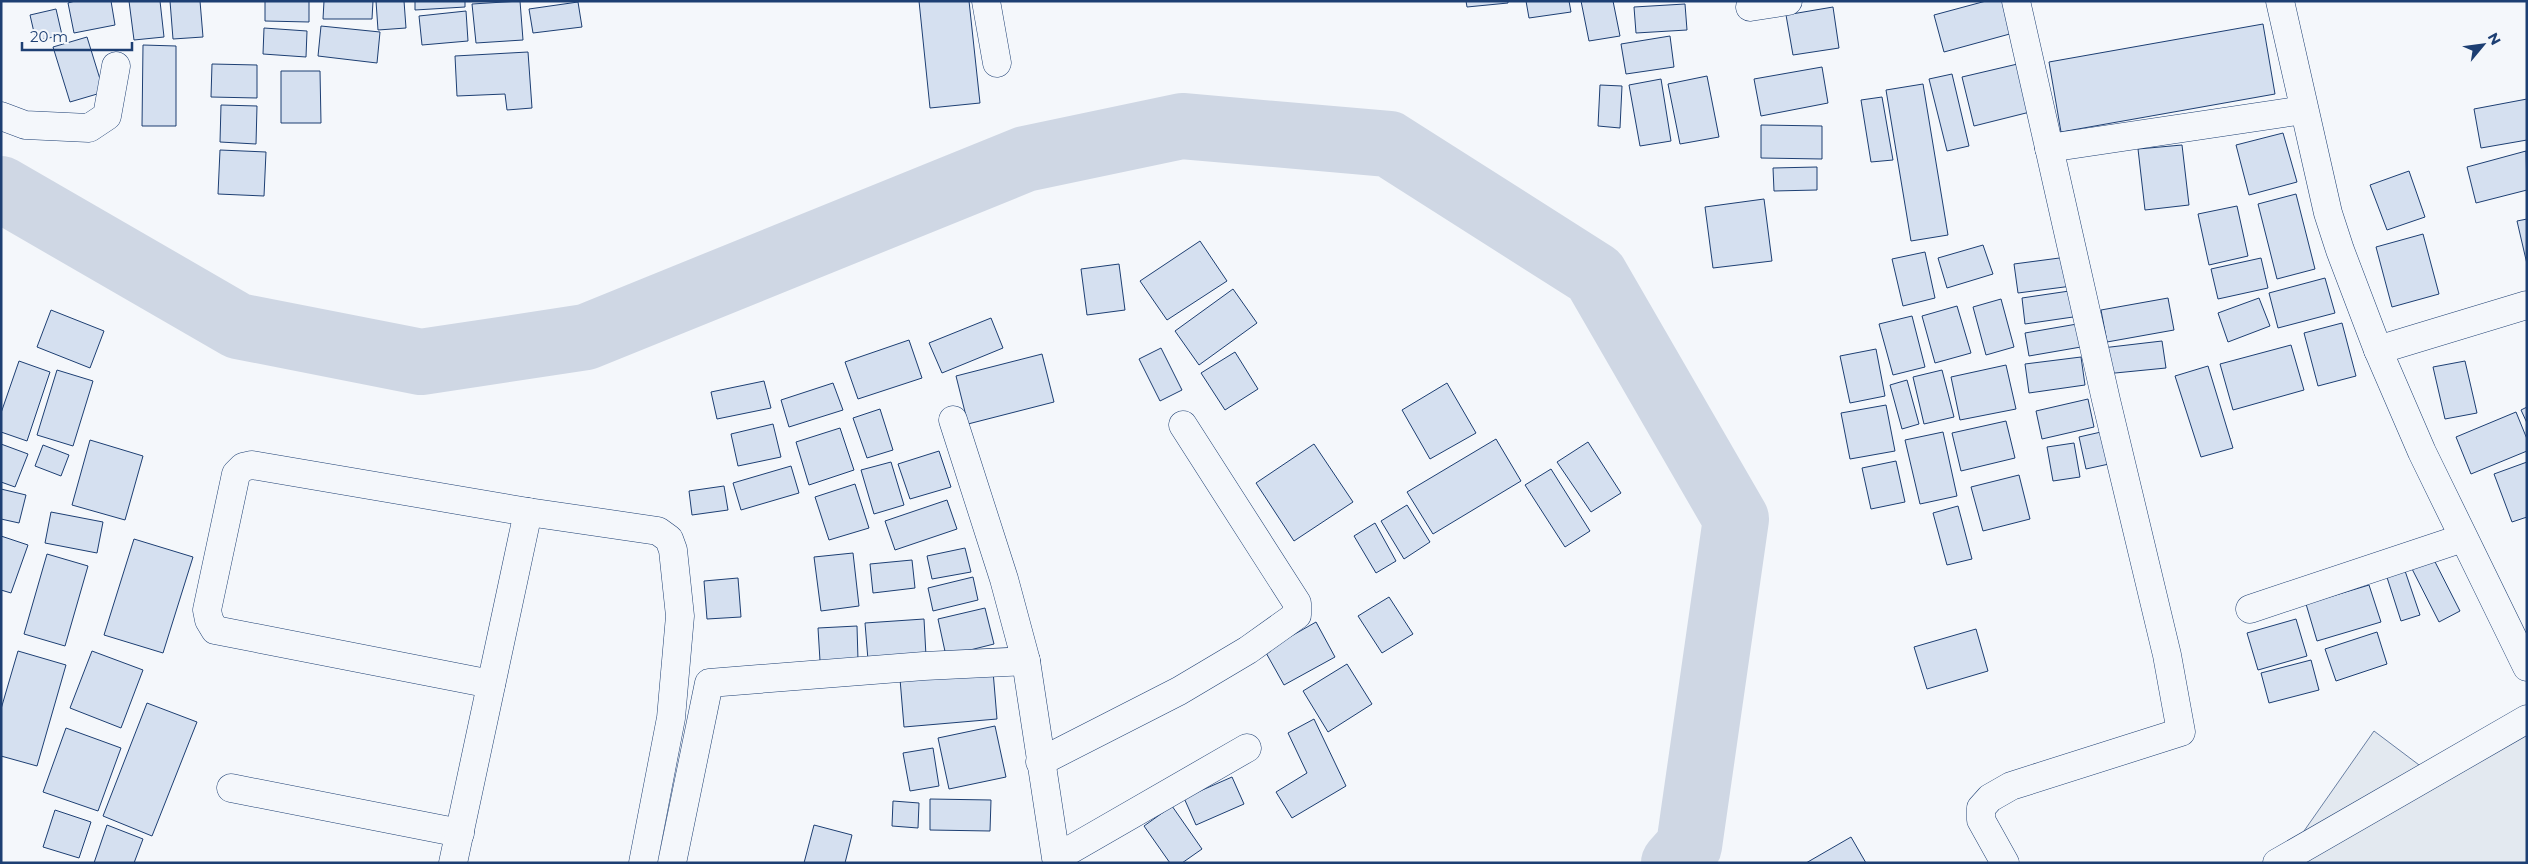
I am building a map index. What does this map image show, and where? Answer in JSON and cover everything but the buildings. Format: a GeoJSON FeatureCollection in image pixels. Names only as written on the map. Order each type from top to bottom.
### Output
{"type":"FeatureCollection","features":[{"type":"Feature","properties":{"kind":"street"},"geometry":{"type":"LineString","coordinates":[[986,1],[997,63]]}},
{"type":"Feature","properties":{"kind":"street"},"geometry":{"type":"LineString","coordinates":[[1750,7],[1788,1]]}},
{"type":"Feature","properties":{"kind":"street"},"geometry":{"type":"LineString","coordinates":[[2004,863],[1981,820],[1981,808],[1990,798],[2011,786],[2181,732],[2167,655],[2016,1]]}},
{"type":"Feature","properties":{"kind":"street"},"geometry":{"type":"LineString","coordinates":[[2280,1],[2328,213],[2378,350],[2463,538],[2527,667]]}},
{"type":"Feature","properties":{"kind":"street"},"geometry":{"type":"LineString","coordinates":[[1,116],[25,125],[89,128],[101,122],[107,116],[116,66]]}},
{"type":"Feature","properties":{"kind":"street"},"geometry":{"type":"LineString","coordinates":[[2049,148],[2304,110]]}},
{"type":"Feature","properties":{"kind":"street"},"geometry":{"type":"LineString","coordinates":[[2378,350],[2527,305]]}},
{"type":"Feature","properties":{"kind":"street"},"geometry":{"type":"LineString","coordinates":[[953,420],[1004,579],[1026,661],[1056,860],[1248,748]]}},
{"type":"Feature","properties":{"kind":"street"},"geometry":{"type":"LineString","coordinates":[[1040,762],[1179,691],[1248,650],[1297,615],[1298,603],[1183,425]]}},
{"type":"Feature","properties":{"kind":"street"},"geometry":{"type":"LineString","coordinates":[[491,684],[215,630],[209,620],[207,610],[236,474],[243,467],[252,465],[528,512],[658,531],[669,538],[673,550],[680,616],[670,718],[643,863]]}},
{"type":"Feature","properties":{"kind":"street"},"geometry":{"type":"LineString","coordinates":[[453,863],[528,512]]}},
{"type":"Feature","properties":{"kind":"street"},"geometry":{"type":"LineString","coordinates":[[2250,609],[2463,538]]}},
{"type":"Feature","properties":{"kind":"street"},"geometry":{"type":"LineString","coordinates":[[672,863],[709,684],[924,666],[1026,661]]}},
{"type":"Feature","properties":{"kind":"street"},"geometry":{"type":"LineString","coordinates":[[2277,863],[2527,719]]}},
{"type":"Feature","properties":{"kind":"street"},"geometry":{"type":"LineString","coordinates":[[231,788],[460,833]]}},
{"type":"Feature","properties":{"kind":"shaded area"},"geometry":{"type":"Polygon","coordinates":[[[2374,731],[2443,783],[2527,733],[2527,863],[2306,863],[2297,841],[2374,731]]]}},
{"type":"Feature","properties":{"kind":"waterway"},"geometry":{"type":"LineString","coordinates":[[1,189],[238,326],[421,362],[586,337],[1025,159],[1182,126],[1389,144],[1595,275],[1736,519],[1689,846],[1674,863]]}}]}
